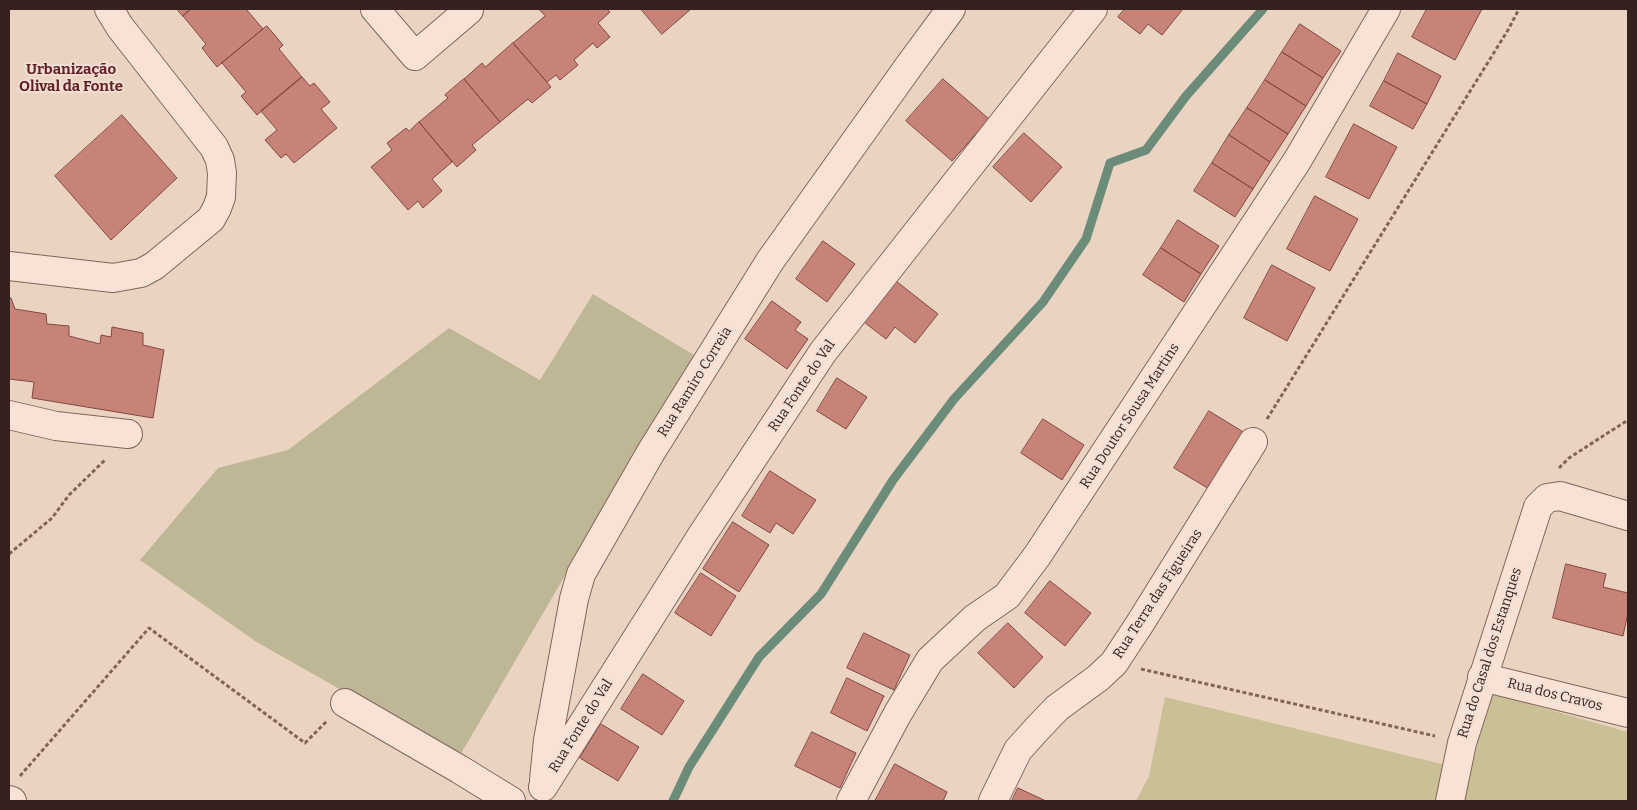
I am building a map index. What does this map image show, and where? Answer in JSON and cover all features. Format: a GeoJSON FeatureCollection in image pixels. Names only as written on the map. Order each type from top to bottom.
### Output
{"type":"FeatureCollection","features":[{"type":"Feature","properties":{"kind":"street"},"geometry":{"type":"LineString","coordinates":[[9,266],[113,278],[141,272],[154,266],[211,219],[217,208],[222,186],[222,173],[220,160],[214,147],[120,26],[109,9]]}},
{"type":"Feature","properties":{"kind":"street"},"geometry":{"type":"LineString","coordinates":[[375,9],[414,56],[468,9]]}},
{"type":"Feature","properties":{"kind":"street","name":"Rua Ramiro Correia"},"geometry":{"type":"LineString","coordinates":[[542,794],[548,740],[574,599],[581,574],[651,452],[770,261],[952,9]]}},
{"type":"Feature","properties":{"kind":"street","name":"Rua Fonte do Val"},"geometry":{"type":"LineString","coordinates":[[542,794],[702,535],[824,352],[1093,9]]}},
{"type":"Feature","properties":{"kind":"street","name":"Rua Doutor Sousa Martins"},"geometry":{"type":"LineString","coordinates":[[851,801],[898,713],[930,660],[975,618],[1007,596],[1037,556],[1297,161],[1386,9]]}},
{"type":"Feature","properties":{"kind":"street"},"geometry":{"type":"LineString","coordinates":[[9,415],[119,444]]}},
{"type":"Feature","properties":{"kind":"street","name":"Rua Terra das Figueiras"},"geometry":{"type":"LineString","coordinates":[[993,801],[1018,750],[1036,729],[1057,708],[1098,678],[1114,663],[1140,625],[1253,442]]}},
{"type":"Feature","properties":{"kind":"street","name":"Rua do Casal dos Estanques"},"geometry":{"type":"LineString","coordinates":[[1450,801],[1462,743],[1538,507],[1547,498],[1560,496],[1628,516]]}},
{"type":"Feature","properties":{"kind":"street","name":"Rua dos Cravos"},"geometry":{"type":"LineString","coordinates":[[1482,677],[1628,713]]}},
{"type":"Feature","properties":{"kind":"street"},"geometry":{"type":"LineString","coordinates":[[345,703],[460,769],[511,801]]}},
{"type":"Feature","properties":{"kind":"path"},"geometry":{"type":"LineString","coordinates":[[1253,442],[1503,38],[1519,9]]}},
{"type":"Feature","properties":{"kind":"path"},"geometry":{"type":"LineString","coordinates":[[1558,469],[1569,458],[1628,420]]}},
{"type":"Feature","properties":{"kind":"path"},"geometry":{"type":"LineString","coordinates":[[9,554],[52,518],[69,494],[119,444]]}},
{"type":"Feature","properties":{"kind":"path"},"geometry":{"type":"LineString","coordinates":[[12,794],[149,628],[305,743],[345,703]]}},
{"type":"Feature","properties":{"kind":"path"},"geometry":{"type":"LineString","coordinates":[[1114,663],[1462,743]]}},
{"type":"Feature","properties":{"kind":"shaded area"},"geometry":{"type":"Polygon","coordinates":[[[593,294],[694,355],[459,757],[255,641],[140,560],[218,468],[288,450],[449,328],[540,380],[593,294]]]}},
{"type":"Feature","properties":{"kind":"shaded area"},"geometry":{"type":"Polygon","coordinates":[[[1490,693],[1628,732],[1628,801],[1136,801],[1149,776],[1165,697],[1471,771],[1490,693]]]}},
{"type":"Feature","properties":{"kind":"building"},"geometry":{"type":"Polygon","coordinates":[[[177,9],[191,9],[183,16],[177,9]]]}},
{"type":"Feature","properties":{"kind":"building"},"geometry":{"type":"Polygon","coordinates":[[[191,9],[246,9],[263,29],[217,67],[202,48],[206,44],[183,16],[191,9]]]}},
{"type":"Feature","properties":{"kind":"building"},"geometry":{"type":"Polygon","coordinates":[[[539,9],[607,9],[610,12],[598,23],[610,37],[597,48],[593,43],[574,60],[578,65],[560,80],[556,75],[547,82],[513,43],[545,16],[539,9]]]}},
{"type":"Feature","properties":{"kind":"building"},"geometry":{"type":"Polygon","coordinates":[[[641,9],[691,9],[662,34],[641,9]]]}},
{"type":"Feature","properties":{"kind":"building"},"geometry":{"type":"Polygon","coordinates":[[[1125,9],[1183,9],[1162,35],[1148,24],[1140,34],[1118,17],[1125,9]]]}},
{"type":"Feature","properties":{"kind":"building"},"geometry":{"type":"Polygon","coordinates":[[[1427,9],[1482,9],[1455,60],[1412,37],[1427,9]]]}},
{"type":"Feature","properties":{"kind":"building"},"geometry":{"type":"Polygon","coordinates":[[[1300,24],[1341,51],[1323,78],[1282,52],[1300,24]]]}},
{"type":"Feature","properties":{"kind":"building"},"geometry":{"type":"Polygon","coordinates":[[[267,26],[283,45],[279,49],[302,77],[257,115],[241,96],[246,92],[222,63],[267,26]]]}},
{"type":"Feature","properties":{"kind":"building"},"geometry":{"type":"Polygon","coordinates":[[[513,43],[551,87],[532,103],[528,99],[500,122],[464,79],[482,63],[485,67],[513,43]]]}},
{"type":"Feature","properties":{"kind":"building"},"geometry":{"type":"Polygon","coordinates":[[[1282,52],[1323,78],[1306,106],[1265,80],[1282,52]]]}},
{"type":"Feature","properties":{"kind":"building"},"geometry":{"type":"Polygon","coordinates":[[[1398,53],[1441,76],[1427,104],[1384,81],[1398,53]]]}},
{"type":"Feature","properties":{"kind":"building"},"geometry":{"type":"Polygon","coordinates":[[[302,77],[310,86],[314,83],[330,102],[321,109],[337,128],[294,163],[286,154],[281,158],[265,140],[277,130],[261,111],[302,77]]]}},
{"type":"Feature","properties":{"kind":"building"},"geometry":{"type":"Polygon","coordinates":[[[464,79],[500,122],[472,145],[476,150],[457,167],[419,122],[448,98],[445,95],[464,79]]]}},
{"type":"Feature","properties":{"kind":"building"},"geometry":{"type":"Polygon","coordinates":[[[943,79],[989,119],[952,161],[906,121],[943,79]]]}},
{"type":"Feature","properties":{"kind":"building"},"geometry":{"type":"Polygon","coordinates":[[[1265,80],[1306,106],[1288,134],[1247,108],[1265,80]]]}},
{"type":"Feature","properties":{"kind":"building"},"geometry":{"type":"Polygon","coordinates":[[[1384,81],[1427,104],[1413,129],[1370,106],[1384,81]]]}},
{"type":"Feature","properties":{"kind":"building"},"geometry":{"type":"Polygon","coordinates":[[[1247,108],[1288,134],[1270,162],[1229,135],[1247,108]]]}},
{"type":"Feature","properties":{"kind":"building"},"geometry":{"type":"Polygon","coordinates":[[[122,115],[177,178],[111,240],[55,176],[122,115]]]}},
{"type":"Feature","properties":{"kind":"building"},"geometry":{"type":"Polygon","coordinates":[[[419,122],[452,162],[432,179],[442,191],[423,208],[418,201],[408,210],[371,167],[392,150],[387,143],[406,128],[409,131],[419,122]]]}},
{"type":"Feature","properties":{"kind":"building"},"geometry":{"type":"Polygon","coordinates":[[[1354,124],[1397,147],[1369,199],[1326,177],[1354,124]]]}},
{"type":"Feature","properties":{"kind":"building"},"geometry":{"type":"Polygon","coordinates":[[[1024,133],[1062,167],[1031,202],[993,167],[1024,133]]]}},
{"type":"Feature","properties":{"kind":"building"},"geometry":{"type":"Polygon","coordinates":[[[1229,135],[1270,162],[1253,189],[1212,163],[1229,135]]]}},
{"type":"Feature","properties":{"kind":"building"},"geometry":{"type":"Polygon","coordinates":[[[1212,163],[1253,189],[1235,217],[1194,191],[1212,163]]]}},
{"type":"Feature","properties":{"kind":"building"},"geometry":{"type":"Polygon","coordinates":[[[1315,196],[1358,219],[1330,271],[1287,249],[1315,196]]]}},
{"type":"Feature","properties":{"kind":"building"},"geometry":{"type":"Polygon","coordinates":[[[1178,220],[1219,246],[1201,274],[1161,248],[1178,220]]]}},
{"type":"Feature","properties":{"kind":"building"},"geometry":{"type":"Polygon","coordinates":[[[823,241],[855,264],[827,302],[796,279],[823,241]]]}},
{"type":"Feature","properties":{"kind":"building"},"geometry":{"type":"Polygon","coordinates":[[[1161,248],[1201,274],[1184,302],[1143,275],[1161,248]]]}},
{"type":"Feature","properties":{"kind":"building"},"geometry":{"type":"Polygon","coordinates":[[[1272,265],[1315,288],[1287,341],[1244,318],[1272,265]]]}},
{"type":"Feature","properties":{"kind":"building"},"geometry":{"type":"Polygon","coordinates":[[[896,281],[938,314],[915,343],[895,327],[886,339],[864,322],[896,281]]]}},
{"type":"Feature","properties":{"kind":"building"},"geometry":{"type":"Polygon","coordinates":[[[9,298],[11,298],[15,309],[46,314],[47,324],[69,326],[69,336],[100,344],[101,335],[111,337],[112,327],[143,333],[143,345],[164,350],[153,418],[32,398],[34,382],[9,379],[9,298]]]}},
{"type":"Feature","properties":{"kind":"building"},"geometry":{"type":"Polygon","coordinates":[[[772,301],[801,322],[795,330],[808,339],[787,369],[745,339],[772,301]]]}},
{"type":"Feature","properties":{"kind":"building"},"geometry":{"type":"Polygon","coordinates":[[[837,378],[867,397],[846,429],[817,411],[837,378]]]}},
{"type":"Feature","properties":{"kind":"building"},"geometry":{"type":"Polygon","coordinates":[[[1209,411],[1245,433],[1211,490],[1174,468],[1209,411]]]}},
{"type":"Feature","properties":{"kind":"building"},"geometry":{"type":"Polygon","coordinates":[[[1043,419],[1084,445],[1062,480],[1021,453],[1043,419]]]}},
{"type":"Feature","properties":{"kind":"building"},"geometry":{"type":"Polygon","coordinates":[[[770,471],[816,500],[793,534],[776,523],[770,533],[742,516],[770,471]]]}},
{"type":"Feature","properties":{"kind":"building"},"geometry":{"type":"Polygon","coordinates":[[[733,522],[769,545],[739,592],[703,569],[733,522]]]}},
{"type":"Feature","properties":{"kind":"building"},"geometry":{"type":"Polygon","coordinates":[[[1566,564],[1606,574],[1603,587],[1628,593],[1628,613],[1623,636],[1553,618],[1566,564]]]}},
{"type":"Feature","properties":{"kind":"building"},"geometry":{"type":"Polygon","coordinates":[[[701,573],[736,596],[711,636],[675,613],[701,573]]]}},
{"type":"Feature","properties":{"kind":"building"},"geometry":{"type":"Polygon","coordinates":[[[1050,581],[1091,613],[1065,646],[1025,613],[1050,581]]]}},
{"type":"Feature","properties":{"kind":"building"},"geometry":{"type":"Polygon","coordinates":[[[1008,623],[1043,657],[1014,688],[978,653],[1008,623]]]}},
{"type":"Feature","properties":{"kind":"building"},"geometry":{"type":"Polygon","coordinates":[[[864,633],[910,655],[894,690],[847,668],[864,633]]]}},
{"type":"Feature","properties":{"kind":"building"},"geometry":{"type":"Polygon","coordinates":[[[643,674],[684,701],[662,735],[621,709],[643,674]]]}},
{"type":"Feature","properties":{"kind":"building"},"geometry":{"type":"Polygon","coordinates":[[[847,678],[884,696],[867,731],[831,713],[847,678]]]}},
{"type":"Feature","properties":{"kind":"building"},"geometry":{"type":"Polygon","coordinates":[[[601,724],[639,747],[618,781],[580,758],[601,724]]]}},
{"type":"Feature","properties":{"kind":"building"},"geometry":{"type":"Polygon","coordinates":[[[812,732],[856,753],[840,788],[795,766],[812,732]]]}},
{"type":"Feature","properties":{"kind":"building"},"geometry":{"type":"Polygon","coordinates":[[[895,764],[947,792],[943,801],[875,801],[895,764]]]}},
{"type":"Feature","properties":{"kind":"building"},"geometry":{"type":"Polygon","coordinates":[[[1018,788],[1046,801],[1012,801],[1018,788]]]}},
{"type":"Feature","properties":{"kind":"waterway"},"geometry":{"type":"LineString","coordinates":[[673,801],[689,767],[759,657],[821,594],[893,480],[954,399],[1043,302],[1086,239],[1110,163],[1146,150],[1186,96],[1263,9]]}},
{"type":"Feature","properties":{"kind":"district","name":"Urbanização Olival da Fonte"},"geometry":{"type":"Point","coordinates":[71,78]}}]}
